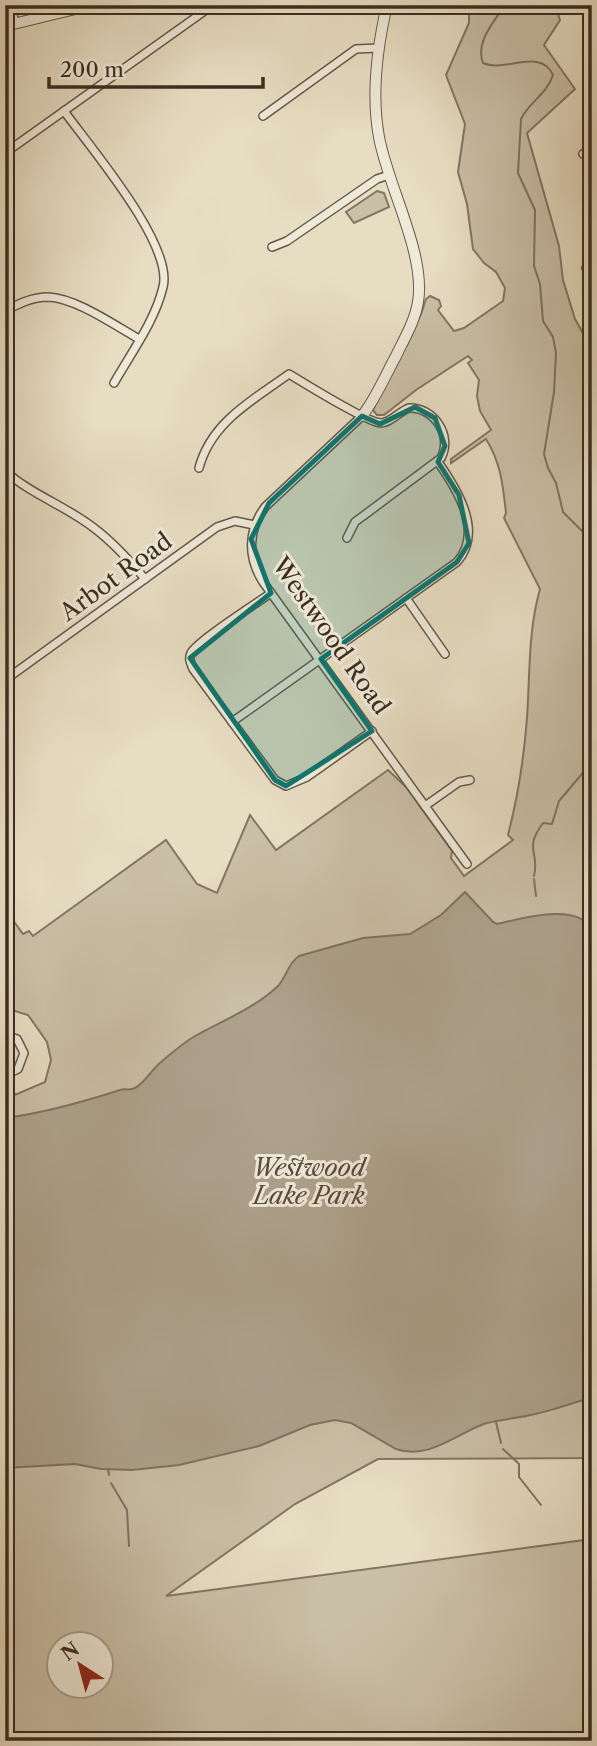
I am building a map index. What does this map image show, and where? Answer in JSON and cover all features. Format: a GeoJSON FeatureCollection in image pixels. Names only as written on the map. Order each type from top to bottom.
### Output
{"type":"FeatureCollection","features":[{"type":"Feature","properties":{"kind":"street"},"geometry":{"type":"LineString","coordinates":[[11,5],[10,25],[92,5]]}},
{"type":"Feature","properties":{"kind":"street"},"geometry":{"type":"LineString","coordinates":[[5,153],[213,5]]}},
{"type":"Feature","properties":{"kind":"street"},"geometry":{"type":"LineString","coordinates":[[254,525],[269,503],[362,416],[376,395],[409,330],[418,301],[416,266],[377,126],[378,48],[387,5]]}},
{"type":"Feature","properties":{"kind":"street"},"geometry":{"type":"LineString","coordinates":[[263,116],[356,49],[378,48]]}},
{"type":"Feature","properties":{"kind":"street"},"geometry":{"type":"LineString","coordinates":[[64,111],[146,225],[161,255],[165,271],[164,286],[155,311],[114,383]]}},
{"type":"Feature","properties":{"kind":"street"},"geometry":{"type":"LineString","coordinates":[[583,154],[592,148]]}},
{"type":"Feature","properties":{"kind":"street"},"geometry":{"type":"LineString","coordinates":[[272,247],[287,241],[377,179],[389,175]]}},
{"type":"Feature","properties":{"kind":"street"},"geometry":{"type":"LineString","coordinates":[[586,268],[592,260]]}},
{"type":"Feature","properties":{"kind":"street"},"geometry":{"type":"LineString","coordinates":[[5,311],[32,299],[54,298],[72,303],[139,339]]}},
{"type":"Feature","properties":{"kind":"street"},"geometry":{"type":"LineString","coordinates":[[199,468],[204,451],[223,423],[289,374],[362,416],[381,423],[410,408],[428,411],[435,418],[444,439],[444,453],[438,462],[355,522],[347,538]]}},
{"type":"Feature","properties":{"kind":"street"},"geometry":{"type":"LineString","coordinates":[[232,722],[457,562],[465,553],[469,543],[465,513],[459,495],[438,462]]}},
{"type":"Feature","properties":{"kind":"street"},"geometry":{"type":"LineString","coordinates":[[5,471],[29,490],[94,528],[124,554],[145,579]]}},
{"type":"Feature","properties":{"kind":"street","name":"Arbot Road"},"geometry":{"type":"LineString","coordinates":[[5,680],[221,525],[235,521],[254,525]]}},
{"type":"Feature","properties":{"kind":"street","name":"Westwood Road"},"geometry":{"type":"LineString","coordinates":[[254,525],[252,555],[258,574],[467,864]]}},
{"type":"Feature","properties":{"kind":"street"},"geometry":{"type":"LineString","coordinates":[[271,593],[201,643],[191,653],[191,666],[275,780],[286,786],[307,777],[372,731]]}},
{"type":"Feature","properties":{"kind":"street"},"geometry":{"type":"LineString","coordinates":[[406,598],[445,654]]}},
{"type":"Feature","properties":{"kind":"street"},"geometry":{"type":"LineString","coordinates":[[425,806],[459,782],[470,780]]}},
{"type":"Feature","properties":{"kind":"street"},"geometry":{"type":"LineString","coordinates":[[5,1035],[17,1039],[24,1053],[18,1069],[5,1075]]}},
{"type":"Feature","properties":{"kind":"highlighted area"},"geometry":{"type":"Polygon","coordinates":[[[415,407],[435,418],[445,446],[438,462],[459,495],[469,543],[457,562],[321,659],[372,731],[286,786],[275,780],[190,658],[271,593],[251,539],[269,503],[362,416],[380,424],[415,407]]]}},
{"type":"Feature","properties":{"kind":"green space","name":"Westwood Lake Park"},"geometry":{"type":"Polygon","coordinates":[[[469,5],[555,5],[560,20],[544,45],[575,89],[527,133],[559,246],[563,280],[575,319],[589,344],[585,369],[586,407],[591,421],[592,439],[592,1458],[378,1459],[295,1504],[166,1596],[592,1539],[592,1741],[5,1741],[5,1096],[14,1092],[15,1095],[45,1082],[51,1060],[47,1042],[28,1015],[5,1008],[5,909],[23,934],[29,931],[33,936],[166,840],[197,884],[217,893],[250,815],[276,850],[388,770],[406,787],[452,851],[451,858],[464,876],[513,840],[508,835],[522,762],[531,637],[540,589],[504,518],[506,513],[500,475],[486,439],[451,463],[451,459],[491,430],[480,411],[477,396],[479,380],[468,363],[472,360],[468,356],[384,415],[377,415],[373,410],[426,299],[430,296],[439,300],[441,306],[438,310],[454,331],[464,328],[503,301],[505,288],[496,272],[484,263],[473,249],[467,204],[458,172],[465,124],[446,75],[469,23],[469,5]]]}},
{"type":"Feature","properties":{"kind":"green space"},"geometry":{"type":"Polygon","coordinates":[[[377,191],[384,193],[389,207],[354,223],[346,212],[377,191]]]}},
{"type":"Feature","properties":{"kind":"shaded area","name":"Westwood Lake Park"},"geometry":{"type":"Polygon","coordinates":[[[465,892],[497,924],[534,916],[563,914],[585,922],[592,931],[592,1397],[542,1412],[487,1423],[443,1444],[420,1451],[396,1449],[351,1423],[335,1420],[310,1425],[259,1446],[179,1465],[132,1470],[101,1469],[75,1464],[5,1468],[5,1118],[135,1088],[186,1042],[249,1008],[269,994],[278,986],[292,962],[299,956],[363,938],[410,934],[441,915],[465,892]]]}},
{"type":"Feature","properties":{"kind":"waterway"},"geometry":{"type":"LineString","coordinates":[[505,5],[484,40],[481,55],[483,63],[540,63],[553,75],[547,88],[521,119],[518,173],[535,210],[534,266],[540,284],[543,321],[553,337],[556,353],[554,392],[544,454],[556,483],[563,512],[586,535],[592,563]]}},
{"type":"Feature","properties":{"kind":"waterway"},"geometry":{"type":"LineString","coordinates":[[592,589],[586,609],[592,622]]}},
{"type":"Feature","properties":{"kind":"waterway"},"geometry":{"type":"LineString","coordinates":[[592,682],[586,694],[592,709]]}},
{"type":"Feature","properties":{"kind":"waterway"},"geometry":{"type":"LineString","coordinates":[[534,876],[533,845],[537,832],[543,823],[552,824],[559,801],[587,768],[592,757]]}},
{"type":"Feature","properties":{"kind":"waterway"},"geometry":{"type":"LineString","coordinates":[[534,879],[536,896]]}},
{"type":"Feature","properties":{"kind":"waterway"},"geometry":{"type":"LineString","coordinates":[[496,1422],[501,1443]]}},
{"type":"Feature","properties":{"kind":"waterway"},"geometry":{"type":"LineString","coordinates":[[503,1449],[519,1464],[519,1477],[541,1505]]}},
{"type":"Feature","properties":{"kind":"waterway"},"geometry":{"type":"LineString","coordinates":[[108,1469],[109,1475]]}},
{"type":"Feature","properties":{"kind":"waterway"},"geometry":{"type":"LineString","coordinates":[[111,1483],[127,1510],[129,1546]]}}]}
